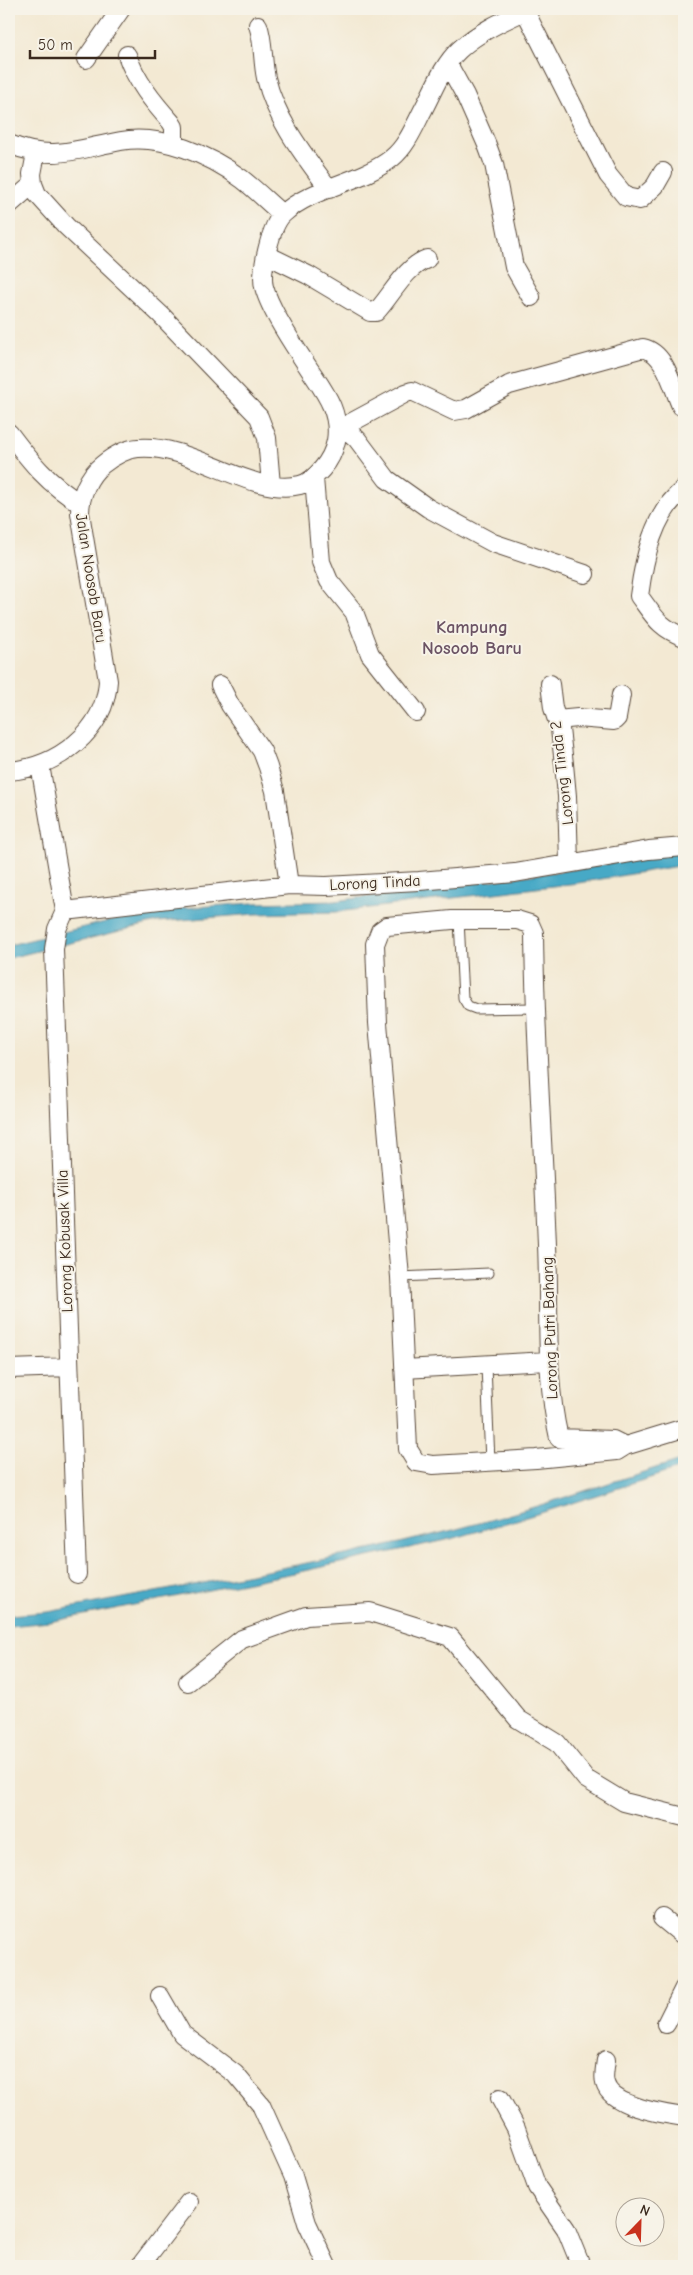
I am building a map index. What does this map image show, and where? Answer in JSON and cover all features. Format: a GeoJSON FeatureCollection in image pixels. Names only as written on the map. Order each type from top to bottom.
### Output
{"type":"FeatureCollection","features":[{"type":"Feature","properties":{"kind":"street"},"geometry":{"type":"LineString","coordinates":[[86,59],[121,9]]}},
{"type":"Feature","properties":{"kind":"street"},"geometry":{"type":"LineString","coordinates":[[585,574],[493,543],[428,508],[387,479],[362,444],[340,425],[326,394],[307,367],[277,314],[264,286],[264,264],[272,237],[282,214],[310,197],[378,169],[395,156],[409,136],[448,64],[458,51],[476,36],[527,10],[608,175],[626,197],[640,200],[655,186],[664,172]]}},
{"type":"Feature","properties":{"kind":"street"},"geometry":{"type":"LineString","coordinates":[[258,25],[262,38],[266,78],[274,102],[304,154],[328,189]]}},
{"type":"Feature","properties":{"kind":"street"},"geometry":{"type":"LineString","coordinates":[[127,55],[132,72],[174,127],[174,146]]}},
{"type":"Feature","properties":{"kind":"street"},"geometry":{"type":"LineString","coordinates":[[448,64],[465,95],[494,164],[514,267],[531,297]]}},
{"type":"Feature","properties":{"kind":"street"},"geometry":{"type":"LineString","coordinates":[[9,144],[36,153],[58,154],[123,141],[144,140],[174,146],[195,153],[242,179],[282,214]]}},
{"type":"Feature","properties":{"kind":"street"},"geometry":{"type":"LineString","coordinates":[[36,153],[32,174],[37,194],[66,226],[162,316],[255,412],[264,427],[267,438],[271,485]]}},
{"type":"Feature","properties":{"kind":"street"},"geometry":{"type":"LineString","coordinates":[[9,205],[33,184]]}},
{"type":"Feature","properties":{"kind":"street"},"geometry":{"type":"LineString","coordinates":[[267,255],[308,275],[370,312],[376,312],[389,298],[407,271],[419,262],[427,259]]}},
{"type":"Feature","properties":{"kind":"street"},"geometry":{"type":"LineString","coordinates":[[416,712],[370,654],[354,612],[329,581],[321,562],[314,478],[333,452],[340,425],[412,391],[454,411],[466,409],[509,385],[643,348],[652,350],[659,356],[681,406]]}},
{"type":"Feature","properties":{"kind":"street"},"geometry":{"type":"LineString","coordinates":[[9,433],[42,475],[61,492],[80,503]]}},
{"type":"Feature","properties":{"kind":"street","name":"Jalan Noosob Baru"},"geometry":{"type":"LineString","coordinates":[[9,772],[40,766],[83,737],[100,715],[107,694],[108,681],[82,535],[80,503],[88,483],[98,468],[112,457],[136,448],[151,448],[194,458],[271,485],[288,486],[303,484],[314,478]]}},
{"type":"Feature","properties":{"kind":"street"},"geometry":{"type":"LineString","coordinates":[[684,489],[668,506],[655,529],[643,563],[639,596],[651,615],[665,629],[684,637]]}},
{"type":"Feature","properties":{"kind":"street","name":"Lorong Tinda 2"},"geometry":{"type":"LineString","coordinates":[[550,684],[553,708],[560,729],[567,796],[569,863]]}},
{"type":"Feature","properties":{"kind":"street"},"geometry":{"type":"LineString","coordinates":[[220,685],[230,705],[262,752],[268,767],[275,791],[289,885]]}},
{"type":"Feature","properties":{"kind":"street"},"geometry":{"type":"LineString","coordinates":[[557,720],[578,718],[614,721],[617,718],[621,695]]}},
{"type":"Feature","properties":{"kind":"street"},"geometry":{"type":"LineString","coordinates":[[40,766],[65,911]]}},
{"type":"Feature","properties":{"kind":"street","name":"Lorong Tinda"},"geometry":{"type":"LineString","coordinates":[[65,911],[289,885],[326,886],[515,873],[569,863],[684,847]]}},
{"type":"Feature","properties":{"kind":"street","name":"Lorong Kobusak Villa"},"geometry":{"type":"LineString","coordinates":[[65,911],[57,929],[54,949],[77,1574]]}},
{"type":"Feature","properties":{"kind":"street","name":"Lorong Putri Bahang"},"geometry":{"type":"LineString","coordinates":[[562,1457],[553,1407],[548,1361],[549,1283],[535,1008],[534,933],[530,924],[517,920],[459,920],[387,926],[380,931],[375,944],[379,1041],[400,1277],[408,1449],[416,1462],[433,1464],[562,1457],[618,1451],[625,1446],[684,1428]]}},
{"type":"Feature","properties":{"kind":"street"},"geometry":{"type":"LineString","coordinates":[[404,1369],[486,1366],[548,1361]]}},
{"type":"Feature","properties":{"kind":"street"},"geometry":{"type":"LineString","coordinates":[[9,1369],[69,1367]]}},
{"type":"Feature","properties":{"kind":"street"},"geometry":{"type":"LineString","coordinates":[[559,1438],[614,1440],[625,1446]]}},
{"type":"Feature","properties":{"kind":"street"},"geometry":{"type":"LineString","coordinates":[[188,1682],[242,1639],[306,1616],[370,1612],[450,1637],[518,1719],[557,1743],[586,1779],[624,1802],[684,1817]]}},
{"type":"Feature","properties":{"kind":"street"},"geometry":{"type":"LineString","coordinates":[[662,1918],[684,1936]]}},
{"type":"Feature","properties":{"kind":"street"},"geometry":{"type":"LineString","coordinates":[[666,2024],[684,1988]]}},
{"type":"Feature","properties":{"kind":"street"},"geometry":{"type":"LineString","coordinates":[[160,1996],[182,2034],[235,2074],[261,2105],[293,2176],[307,2223],[328,2266]]}},
{"type":"Feature","properties":{"kind":"street"},"geometry":{"type":"LineString","coordinates":[[606,2060],[604,2083],[614,2096],[638,2107],[684,2117]]}},
{"type":"Feature","properties":{"kind":"street"},"geometry":{"type":"LineString","coordinates":[[500,2098],[516,2128],[525,2158],[537,2187],[566,2229],[581,2266]]}},
{"type":"Feature","properties":{"kind":"street"},"geometry":{"type":"LineString","coordinates":[[140,2266],[189,2202]]}},
{"type":"Feature","properties":{"kind":"lane"},"geometry":{"type":"LineString","coordinates":[[459,920],[463,998],[468,1006],[476,1009],[535,1008]]}},
{"type":"Feature","properties":{"kind":"lane"},"geometry":{"type":"LineString","coordinates":[[400,1277],[489,1274]]}},
{"type":"Feature","properties":{"kind":"lane"},"geometry":{"type":"LineString","coordinates":[[486,1366],[490,1462]]}},
{"type":"Feature","properties":{"kind":"water"},"geometry":{"type":"Polygon","coordinates":[[[684,851],[684,865],[578,883],[336,912],[255,914],[157,922],[9,958],[9,945],[155,910],[253,903],[335,901],[577,869],[684,851]]]}},
{"type":"Feature","properties":{"kind":"water"},"geometry":{"type":"Polygon","coordinates":[[[684,1459],[684,1467],[455,1538],[299,1572],[49,1622],[9,1626],[9,1615],[48,1612],[251,1574],[352,1554],[453,1530],[540,1505],[684,1459]]]}},
{"type":"Feature","properties":{"kind":"district","name":"Kampung Nosoob Baru"},"geometry":{"type":"Point","coordinates":[472,638]}}]}
